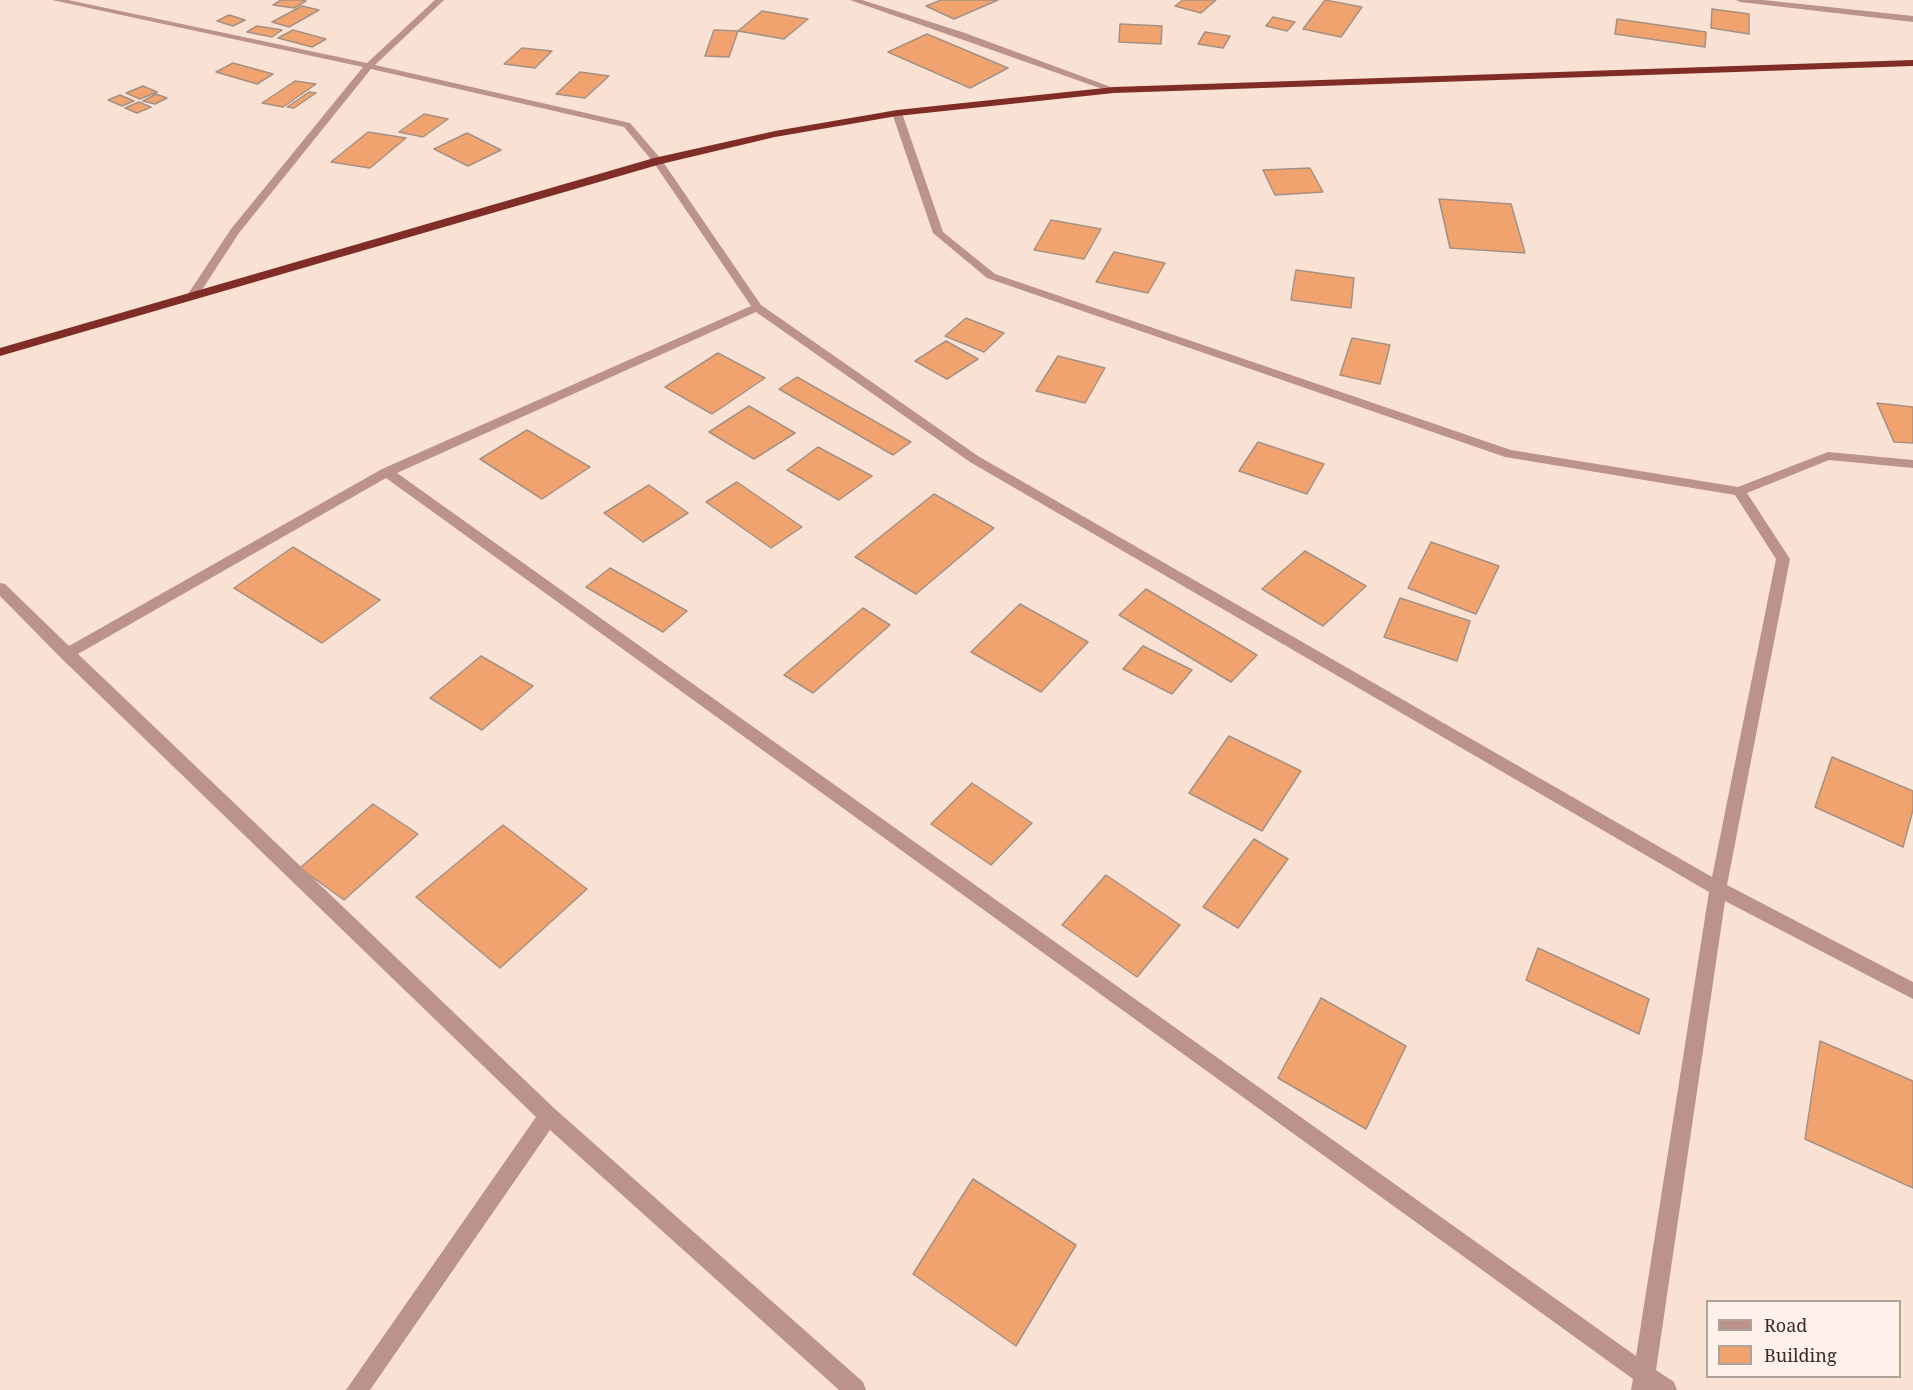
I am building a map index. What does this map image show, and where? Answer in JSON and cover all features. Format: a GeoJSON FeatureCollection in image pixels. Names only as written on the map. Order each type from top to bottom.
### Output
{"type":"FeatureCollection","features":[{"type":"Feature","properties":{"kind":"highway"},"geometry":{"type":"LineString","coordinates":[[0,352],[658,161],[775,134],[897,113],[1114,90],[1913,63]]}},
{"type":"Feature","properties":{"kind":"street"},"geometry":{"type":"LineString","coordinates":[[56,0],[369,66],[627,125],[658,161],[757,307],[974,459],[1718,890],[1913,991]]}},
{"type":"Feature","properties":{"kind":"street"},"geometry":{"type":"LineString","coordinates":[[194,294],[234,231],[369,66],[440,0]]}},
{"type":"Feature","properties":{"kind":"street"},"geometry":{"type":"LineString","coordinates":[[854,0],[962,34],[1114,90]]}},
{"type":"Feature","properties":{"kind":"street"},"geometry":{"type":"LineString","coordinates":[[1740,0],[1913,19]]}},
{"type":"Feature","properties":{"kind":"street"},"geometry":{"type":"LineString","coordinates":[[897,113],[938,233],[991,276],[1509,454],[1739,491],[1828,456],[1913,464]]}},
{"type":"Feature","properties":{"kind":"street"},"geometry":{"type":"LineString","coordinates":[[66,654],[387,472],[757,307]]}},
{"type":"Feature","properties":{"kind":"street"},"geometry":{"type":"LineString","coordinates":[[387,472],[1643,1382],[1666,1390]]}},
{"type":"Feature","properties":{"kind":"street"},"geometry":{"type":"LineString","coordinates":[[1643,1382],[1718,890],[1783,559],[1739,491]]}},
{"type":"Feature","properties":{"kind":"street"},"geometry":{"type":"LineString","coordinates":[[0,588],[548,1116],[855,1390]]}},
{"type":"Feature","properties":{"kind":"street"},"geometry":{"type":"LineString","coordinates":[[357,1390],[548,1116]]}},
{"type":"Feature","properties":{"kind":"building"},"geometry":{"type":"Polygon","coordinates":[[[281,0],[306,1],[294,8],[273,5],[281,0]]]}},
{"type":"Feature","properties":{"kind":"building"},"geometry":{"type":"Polygon","coordinates":[[[941,0],[998,0],[954,19],[926,6],[941,0]]]}},
{"type":"Feature","properties":{"kind":"building"},"geometry":{"type":"Polygon","coordinates":[[[1183,0],[1216,0],[1201,13],[1175,6],[1183,0]]]}},
{"type":"Feature","properties":{"kind":"building"},"geometry":{"type":"Polygon","coordinates":[[[1325,0],[1362,7],[1341,37],[1303,29],[1325,0]]]}},
{"type":"Feature","properties":{"kind":"building"},"geometry":{"type":"Polygon","coordinates":[[[302,6],[319,10],[289,27],[272,22],[302,6]]]}},
{"type":"Feature","properties":{"kind":"building"},"geometry":{"type":"Polygon","coordinates":[[[1712,9],[1749,14],[1749,34],[1711,28],[1712,9]]]}},
{"type":"Feature","properties":{"kind":"building"},"geometry":{"type":"Polygon","coordinates":[[[762,11],[808,19],[784,39],[738,31],[762,11]]]}},
{"type":"Feature","properties":{"kind":"building"},"geometry":{"type":"Polygon","coordinates":[[[229,15],[245,20],[233,26],[217,21],[229,15]]]}},
{"type":"Feature","properties":{"kind":"building"},"geometry":{"type":"Polygon","coordinates":[[[1273,17],[1295,22],[1287,31],[1266,26],[1273,17]]]}},
{"type":"Feature","properties":{"kind":"building"},"geometry":{"type":"Polygon","coordinates":[[[1617,19],[1706,32],[1705,47],[1615,34],[1617,19]]]}},
{"type":"Feature","properties":{"kind":"building"},"geometry":{"type":"Polygon","coordinates":[[[1120,24],[1162,26],[1161,44],[1119,42],[1120,24]]]}},
{"type":"Feature","properties":{"kind":"building"},"geometry":{"type":"Polygon","coordinates":[[[257,26],[282,30],[272,37],[247,32],[257,26]]]}},
{"type":"Feature","properties":{"kind":"building"},"geometry":{"type":"Polygon","coordinates":[[[293,30],[326,39],[312,47],[278,38],[293,30]]]}},
{"type":"Feature","properties":{"kind":"building"},"geometry":{"type":"Polygon","coordinates":[[[714,30],[738,31],[729,57],[705,56],[714,30]]]}},
{"type":"Feature","properties":{"kind":"building"},"geometry":{"type":"Polygon","coordinates":[[[1205,32],[1230,36],[1223,48],[1198,44],[1205,32]]]}},
{"type":"Feature","properties":{"kind":"building"},"geometry":{"type":"Polygon","coordinates":[[[927,34],[1008,68],[970,88],[888,52],[927,34]]]}},
{"type":"Feature","properties":{"kind":"building"},"geometry":{"type":"Polygon","coordinates":[[[522,48],[552,51],[535,68],[504,64],[522,48]]]}},
{"type":"Feature","properties":{"kind":"building"},"geometry":{"type":"Polygon","coordinates":[[[233,63],[273,74],[257,84],[216,72],[233,63]]]}},
{"type":"Feature","properties":{"kind":"building"},"geometry":{"type":"Polygon","coordinates":[[[580,72],[609,76],[585,98],[556,94],[580,72]]]}},
{"type":"Feature","properties":{"kind":"building"},"geometry":{"type":"Polygon","coordinates":[[[295,81],[316,84],[283,107],[262,103],[295,81]]]}},
{"type":"Feature","properties":{"kind":"building"},"geometry":{"type":"Polygon","coordinates":[[[143,86],[157,92],[140,99],[126,93],[143,86]]]}},
{"type":"Feature","properties":{"kind":"building"},"geometry":{"type":"Polygon","coordinates":[[[309,92],[316,93],[294,108],[287,107],[309,92]]]}},
{"type":"Feature","properties":{"kind":"building"},"geometry":{"type":"Polygon","coordinates":[[[156,94],[167,98],[155,104],[143,101],[156,94]]]}},
{"type":"Feature","properties":{"kind":"building"},"geometry":{"type":"Polygon","coordinates":[[[120,95],[134,101],[122,106],[108,100],[120,95]]]}},
{"type":"Feature","properties":{"kind":"building"},"geometry":{"type":"Polygon","coordinates":[[[139,102],[151,107],[137,113],[125,108],[139,102]]]}},
{"type":"Feature","properties":{"kind":"building"},"geometry":{"type":"Polygon","coordinates":[[[424,114],[448,119],[423,137],[399,132],[424,114]]]}},
{"type":"Feature","properties":{"kind":"building"},"geometry":{"type":"Polygon","coordinates":[[[368,132],[406,138],[370,168],[331,162],[368,132]]]}},
{"type":"Feature","properties":{"kind":"building"},"geometry":{"type":"Polygon","coordinates":[[[467,133],[501,150],[468,166],[434,149],[467,133]]]}},
{"type":"Feature","properties":{"kind":"building"},"geometry":{"type":"Polygon","coordinates":[[[1310,168],[1323,192],[1275,195],[1263,170],[1310,168]]]}},
{"type":"Feature","properties":{"kind":"building"},"geometry":{"type":"Polygon","coordinates":[[[1439,199],[1511,204],[1525,253],[1450,248],[1439,199]]]}},
{"type":"Feature","properties":{"kind":"building"},"geometry":{"type":"Polygon","coordinates":[[[1051,220],[1101,229],[1084,259],[1034,250],[1051,220]]]}},
{"type":"Feature","properties":{"kind":"building"},"geometry":{"type":"Polygon","coordinates":[[[1114,252],[1165,263],[1148,293],[1096,282],[1114,252]]]}},
{"type":"Feature","properties":{"kind":"building"},"geometry":{"type":"Polygon","coordinates":[[[1296,270],[1354,278],[1351,308],[1291,300],[1296,270]]]}},
{"type":"Feature","properties":{"kind":"building"},"geometry":{"type":"Polygon","coordinates":[[[966,318],[1004,333],[984,352],[945,336],[966,318]]]}},
{"type":"Feature","properties":{"kind":"building"},"geometry":{"type":"Polygon","coordinates":[[[1352,338],[1390,345],[1380,384],[1340,375],[1352,338]]]}},
{"type":"Feature","properties":{"kind":"building"},"geometry":{"type":"Polygon","coordinates":[[[946,341],[978,359],[947,379],[915,361],[946,341]]]}},
{"type":"Feature","properties":{"kind":"building"},"geometry":{"type":"Polygon","coordinates":[[[718,353],[765,378],[712,414],[665,387],[718,353]]]}},
{"type":"Feature","properties":{"kind":"building"},"geometry":{"type":"Polygon","coordinates":[[[1058,356],[1105,368],[1085,403],[1036,391],[1058,356]]]}},
{"type":"Feature","properties":{"kind":"building"},"geometry":{"type":"Polygon","coordinates":[[[797,377],[911,442],[893,455],[779,389],[797,377]]]}},
{"type":"Feature","properties":{"kind":"building"},"geometry":{"type":"Polygon","coordinates":[[[1877,403],[1913,407],[1913,443],[1894,442],[1877,403]]]}},
{"type":"Feature","properties":{"kind":"building"},"geometry":{"type":"Polygon","coordinates":[[[749,406],[795,433],[754,459],[709,432],[749,406]]]}},
{"type":"Feature","properties":{"kind":"building"},"geometry":{"type":"Polygon","coordinates":[[[527,430],[590,467],[542,499],[480,459],[527,430]]]}},
{"type":"Feature","properties":{"kind":"building"},"geometry":{"type":"Polygon","coordinates":[[[1258,442],[1324,464],[1307,494],[1239,471],[1258,442]]]}},
{"type":"Feature","properties":{"kind":"building"},"geometry":{"type":"Polygon","coordinates":[[[818,447],[872,476],[839,500],[787,470],[818,447]]]}},
{"type":"Feature","properties":{"kind":"building"},"geometry":{"type":"Polygon","coordinates":[[[737,482],[802,527],[771,548],[706,502],[737,482]]]}},
{"type":"Feature","properties":{"kind":"building"},"geometry":{"type":"Polygon","coordinates":[[[649,485],[688,513],[643,542],[604,513],[649,485]]]}},
{"type":"Feature","properties":{"kind":"building"},"geometry":{"type":"Polygon","coordinates":[[[934,494],[994,528],[916,594],[855,557],[934,494]]]}},
{"type":"Feature","properties":{"kind":"building"},"geometry":{"type":"Polygon","coordinates":[[[1431,542],[1499,566],[1476,614],[1408,588],[1431,542]]]}},
{"type":"Feature","properties":{"kind":"building"},"geometry":{"type":"Polygon","coordinates":[[[293,547],[380,600],[322,643],[234,588],[293,547]]]}},
{"type":"Feature","properties":{"kind":"building"},"geometry":{"type":"Polygon","coordinates":[[[1305,551],[1366,586],[1323,626],[1262,589],[1305,551]]]}},
{"type":"Feature","properties":{"kind":"building"},"geometry":{"type":"Polygon","coordinates":[[[610,568],[687,611],[663,632],[586,587],[610,568]]]}},
{"type":"Feature","properties":{"kind":"building"},"geometry":{"type":"Polygon","coordinates":[[[1146,589],[1257,655],[1231,682],[1119,615],[1146,589]]]}},
{"type":"Feature","properties":{"kind":"building"},"geometry":{"type":"Polygon","coordinates":[[[1400,598],[1470,621],[1457,661],[1384,637],[1400,598]]]}},
{"type":"Feature","properties":{"kind":"building"},"geometry":{"type":"Polygon","coordinates":[[[1020,604],[1088,642],[1041,692],[971,652],[1020,604]]]}},
{"type":"Feature","properties":{"kind":"building"},"geometry":{"type":"Polygon","coordinates":[[[863,608],[890,625],[813,693],[784,675],[863,608]]]}},
{"type":"Feature","properties":{"kind":"building"},"geometry":{"type":"Polygon","coordinates":[[[1143,646],[1192,670],[1172,694],[1123,669],[1143,646]]]}},
{"type":"Feature","properties":{"kind":"building"},"geometry":{"type":"Polygon","coordinates":[[[481,656],[533,686],[482,730],[430,698],[481,656]]]}},
{"type":"Feature","properties":{"kind":"building"},"geometry":{"type":"Polygon","coordinates":[[[1229,736],[1301,771],[1262,831],[1189,793],[1229,736]]]}},
{"type":"Feature","properties":{"kind":"building"},"geometry":{"type":"Polygon","coordinates":[[[1832,757],[1913,791],[1913,810],[1903,847],[1815,807],[1832,757]]]}},
{"type":"Feature","properties":{"kind":"building"},"geometry":{"type":"Polygon","coordinates":[[[972,783],[1032,823],[991,865],[931,824],[972,783]]]}},
{"type":"Feature","properties":{"kind":"building"},"geometry":{"type":"Polygon","coordinates":[[[373,804],[418,834],[344,900],[300,868],[373,804]]]}},
{"type":"Feature","properties":{"kind":"building"},"geometry":{"type":"Polygon","coordinates":[[[503,825],[587,889],[500,968],[416,897],[503,825]]]}},
{"type":"Feature","properties":{"kind":"building"},"geometry":{"type":"Polygon","coordinates":[[[1254,839],[1288,859],[1238,928],[1203,907],[1254,839]]]}},
{"type":"Feature","properties":{"kind":"building"},"geometry":{"type":"Polygon","coordinates":[[[1106,875],[1180,925],[1137,977],[1062,925],[1106,875]]]}},
{"type":"Feature","properties":{"kind":"building"},"geometry":{"type":"Polygon","coordinates":[[[1538,948],[1649,999],[1639,1034],[1526,980],[1538,948]]]}},
{"type":"Feature","properties":{"kind":"building"},"geometry":{"type":"Polygon","coordinates":[[[1321,998],[1406,1046],[1366,1129],[1278,1078],[1321,998]]]}},
{"type":"Feature","properties":{"kind":"building"},"geometry":{"type":"Polygon","coordinates":[[[1820,1041],[1913,1081],[1913,1188],[1805,1139],[1820,1041]]]}},
{"type":"Feature","properties":{"kind":"building"},"geometry":{"type":"Polygon","coordinates":[[[973,1179],[1076,1245],[1016,1346],[913,1274],[973,1179]]]}}]}
